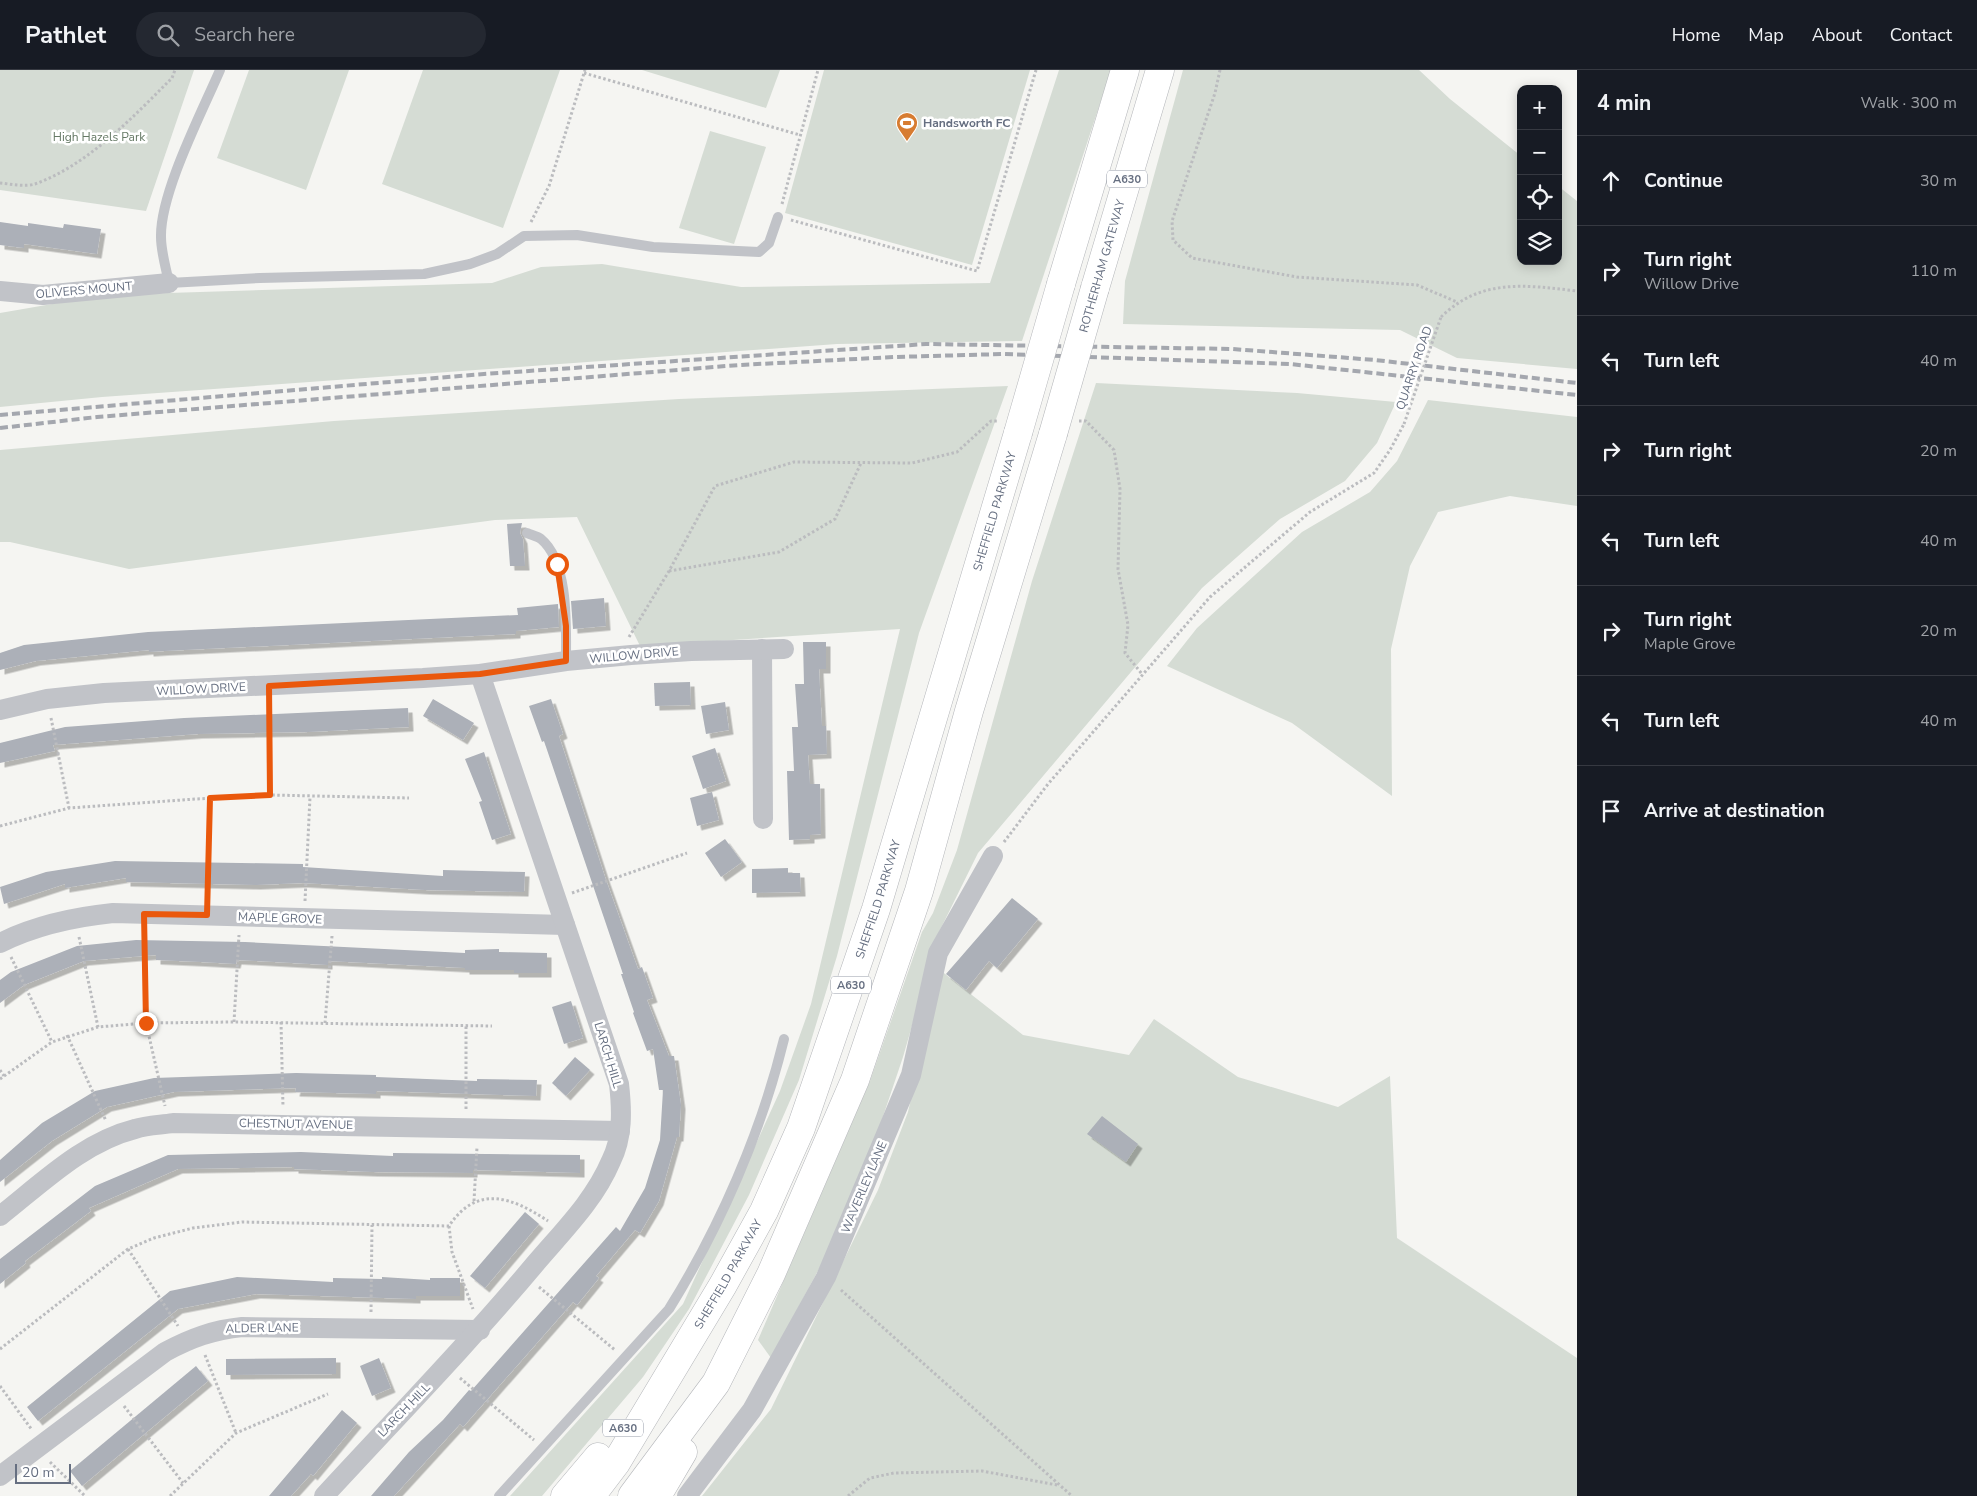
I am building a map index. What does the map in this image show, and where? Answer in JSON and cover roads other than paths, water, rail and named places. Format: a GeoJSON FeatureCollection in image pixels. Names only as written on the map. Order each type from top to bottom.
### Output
{"type":"FeatureCollection","features":[{"type":"Feature","properties":{"kind":"highway","name":"SHEFFIELD PARKWAY"},"geometry":{"type":"LineString","coordinates":[[591,1496],[616,1463],[679,1359],[764,1211],[801,1128],[821,1075],[876,909],[1009,427],[1061,284],[1125,70]]}},
{"type":"Feature","properties":{"kind":"highway","name":"ROTHERHAM GATEWAY"},"geometry":{"type":"LineString","coordinates":[[716,1383],[775,1266],[856,1080],[919,892],[969,711],[1160,70]]}},
{"type":"Feature","properties":{"kind":"highway","name":"A630"},"geometry":{"type":"LineString","coordinates":[[565,1496],[679,1359]]}},
{"type":"Feature","properties":{"kind":"highway","name":"A630"},"geometry":{"type":"LineString","coordinates":[[632,1496],[716,1383]]}},
{"type":"Feature","properties":{"kind":"highway","name":"A630"},"geometry":{"type":"LineString","coordinates":[[657,1496],[678,1463],[716,1383]]}},
{"type":"Feature","properties":{"kind":"street","name":"OLIVERS MOUNT"},"geometry":{"type":"LineString","coordinates":[[0,291],[43,295],[169,283]]}},
{"type":"Feature","properties":{"kind":"street"},"geometry":{"type":"LineString","coordinates":[[762,649],[763,819]]}},
{"type":"Feature","properties":{"kind":"street","name":"WILLOW DRIVE"},"geometry":{"type":"LineString","coordinates":[[0,710],[47,699],[104,693],[480,674],[566,661],[691,651],[784,650]]}},
{"type":"Feature","properties":{"kind":"street","name":"LARCH HILL"},"geometry":{"type":"LineString","coordinates":[[324,1496],[480,1330],[596,1192],[612,1160],[620,1131],[622,1106],[619,1084],[480,674]]}},
{"type":"Feature","properties":{"kind":"street","name":"WAVERLEY LANE"},"geometry":{"type":"LineString","coordinates":[[687,1496],[752,1410],[826,1277],[911,1075],[938,953],[993,856]]}},
{"type":"Feature","properties":{"kind":"street","name":"MAPLE GROVE"},"geometry":{"type":"LineString","coordinates":[[2,942],[21,933],[75,917],[114,913],[333,920],[565,924]]}},
{"type":"Feature","properties":{"kind":"street","name":"CHESTNUT AVENUE"},"geometry":{"type":"LineString","coordinates":[[0,1216],[67,1163],[101,1142],[135,1128],[168,1124],[284,1123],[620,1131]]}},
{"type":"Feature","properties":{"kind":"street","name":"ALDER LANE"},"geometry":{"type":"LineString","coordinates":[[0,1476],[165,1352],[192,1338],[217,1329],[242,1327],[480,1330]]}},
{"type":"Feature","properties":{"kind":"lane"},"geometry":{"type":"LineString","coordinates":[[220,70],[189,140],[170,192],[161,237],[169,283],[260,278],[424,274],[470,264],[497,254],[524,236],[577,235],[653,247],[759,252],[769,243],[778,217]]}},
{"type":"Feature","properties":{"kind":"lane"},"geometry":{"type":"LineString","coordinates":[[527,534],[540,538],[550,549],[557,564],[566,626],[566,661]]}},
{"type":"Feature","properties":{"kind":"lane"},"geometry":{"type":"LineString","coordinates":[[499,1496],[669,1310],[691,1274],[755,1136],[774,1082],[784,1039]]}},
{"type":"Feature","properties":{"kind":"railway"},"geometry":{"type":"LineString","coordinates":[[0,415],[484,374],[926,344],[1233,349],[1375,360],[1577,383]]}},
{"type":"Feature","properties":{"kind":"railway"},"geometry":{"type":"LineString","coordinates":[[0,428],[97,417],[739,365],[1003,354],[1290,364],[1577,395]]}},
{"type":"Feature","properties":{"kind":"place","name":"Handsworth FC"},"geometry":{"type":"Point","coordinates":[907,142]}},
{"type":"Feature","properties":{"kind":"park label","name":"High Hazels Park"},"geometry":{"type":"Point","coordinates":[99,137]}}]}
